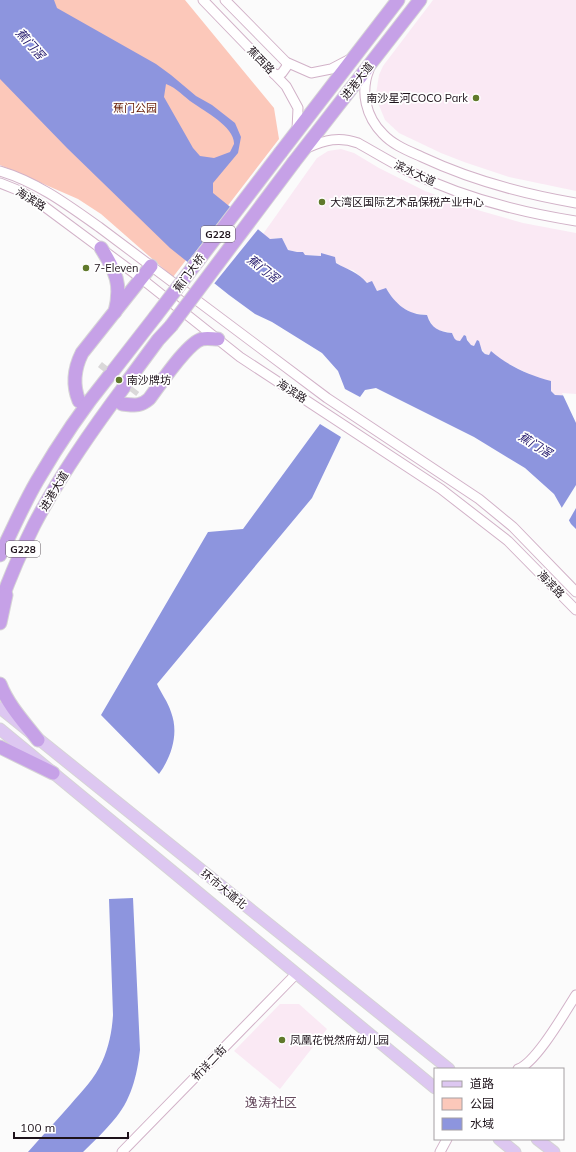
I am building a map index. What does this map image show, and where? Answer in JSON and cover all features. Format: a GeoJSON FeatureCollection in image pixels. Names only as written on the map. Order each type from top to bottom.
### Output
{"type":"FeatureCollection","features":[{"type":"Feature","properties":{"kind":"highway","name":"进港大道"},"geometry":{"type":"LineString","coordinates":[[281,152],[398,0]]}},
{"type":"Feature","properties":{"kind":"highway","name":"进港大道"},"geometry":{"type":"LineString","coordinates":[[294,162],[420,0]]}},
{"type":"Feature","properties":{"kind":"highway","name":"蕉门大桥"},"geometry":{"type":"LineString","coordinates":[[108,371],[124,345],[144,332],[281,152]]}},
{"type":"Feature","properties":{"kind":"highway","name":"蕉门大桥"},"geometry":{"type":"LineString","coordinates":[[129,387],[145,372],[158,340],[171,326],[294,162]]}},
{"type":"Feature","properties":{"kind":"highway"},"geometry":{"type":"LineString","coordinates":[[101,248],[116,275],[118,300],[115,312]]}},
{"type":"Feature","properties":{"kind":"highway"},"geometry":{"type":"LineString","coordinates":[[79,401],[75,392],[74,380],[77,363],[82,352],[152,266]]}},
{"type":"Feature","properties":{"kind":"highway"},"geometry":{"type":"LineString","coordinates":[[122,404],[143,404],[149,399],[182,356],[190,348],[201,340],[218,339]]}},
{"type":"Feature","properties":{"kind":"highway","name":"进港大道"},"geometry":{"type":"LineString","coordinates":[[0,555],[36,482],[108,371]]}},
{"type":"Feature","properties":{"kind":"highway"},"geometry":{"type":"LineString","coordinates":[[36,482],[52,445],[79,401],[108,371]]}},
{"type":"Feature","properties":{"kind":"highway","name":"进港大道"},"geometry":{"type":"LineString","coordinates":[[0,604],[20,554],[50,496],[76,454],[129,387]]}},
{"type":"Feature","properties":{"kind":"highway"},"geometry":{"type":"LineString","coordinates":[[50,496],[71,476],[122,404],[129,387]]}},
{"type":"Feature","properties":{"kind":"highway"},"geometry":{"type":"LineString","coordinates":[[9,536],[10,547],[20,554]]}},
{"type":"Feature","properties":{"kind":"highway"},"geometry":{"type":"LineString","coordinates":[[0,623],[8,583]]}},
{"type":"Feature","properties":{"kind":"highway"},"geometry":{"type":"LineString","coordinates":[[0,684],[4,694],[15,711],[38,740]]}},
{"type":"Feature","properties":{"kind":"highway"},"geometry":{"type":"LineString","coordinates":[[0,747],[52,773]]}},
{"type":"Feature","properties":{"kind":"main road","name":"环市大道北"},"geometry":{"type":"LineString","coordinates":[[0,708],[448,1068]]}},
{"type":"Feature","properties":{"kind":"main road","name":"环市大道北"},"geometry":{"type":"LineString","coordinates":[[0,729],[434,1087]]}},
{"type":"Feature","properties":{"kind":"main road"},"geometry":{"type":"LineString","coordinates":[[500,1140],[516,1152]]}},
{"type":"Feature","properties":{"kind":"main road"},"geometry":{"type":"LineString","coordinates":[[538,1140],[554,1152]]}},
{"type":"Feature","properties":{"kind":"street","name":"蕉西路"},"geometry":{"type":"LineString","coordinates":[[203,0],[286,86],[298,108],[298,131]]}},
{"type":"Feature","properties":{"kind":"street","name":"蕉西路"},"geometry":{"type":"LineString","coordinates":[[225,0],[286,62],[311,73],[331,69],[355,56]]}},
{"type":"Feature","properties":{"kind":"street","name":"滨水大道"},"geometry":{"type":"LineString","coordinates":[[372,61],[365,83],[367,106],[370,117],[376,127],[393,142],[437,164],[483,181],[530,194],[576,203]]}},
{"type":"Feature","properties":{"kind":"street"},"geometry":{"type":"LineString","coordinates":[[274,74],[278,75],[282,73],[287,66],[286,62]]}},
{"type":"Feature","properties":{"kind":"street","name":"滨水大道"},"geometry":{"type":"LineString","coordinates":[[304,149],[328,139],[341,138],[358,142],[407,170],[453,190],[501,206],[576,221]]}},
{"type":"Feature","properties":{"kind":"street","name":"海滨路"},"geometry":{"type":"LineString","coordinates":[[0,171],[11,174],[44,190],[100,227],[342,408],[478,499],[513,527],[576,592]]}},
{"type":"Feature","properties":{"kind":"street","name":"海滨路"},"geometry":{"type":"LineString","coordinates":[[0,183],[20,191],[41,204],[142,279],[240,357],[442,489],[508,541],[576,610]]}},
{"type":"Feature","properties":{"kind":"street","name":"祈详二街"},"geometry":{"type":"LineString","coordinates":[[122,1152],[296,974]]}},
{"type":"Feature","properties":{"kind":"street"},"geometry":{"type":"LineString","coordinates":[[521,1068],[535,1057],[576,995]]}},
{"type":"Feature","properties":{"kind":"street"},"geometry":{"type":"LineString","coordinates":[[440,1152],[447,1140]]}},
{"type":"Feature","properties":{"kind":"shaded area","name":"南沙星河COCO Park"},"geometry":{"type":"Polygon","coordinates":[[[433,0],[576,0],[576,191],[509,177],[464,162],[399,133],[385,120],[376,94],[379,75],[383,66],[433,0]]]}},
{"type":"Feature","properties":{"kind":"shaded area"},"geometry":{"type":"Polygon","coordinates":[[[341,149],[354,153],[379,168],[425,191],[474,209],[523,223],[576,233],[576,396],[555,395],[551,391],[550,386],[537,378],[500,359],[491,351],[489,355],[485,354],[476,343],[474,346],[470,345],[466,336],[464,335],[463,339],[457,341],[454,339],[452,333],[438,330],[433,327],[427,315],[412,313],[405,309],[397,304],[386,289],[377,291],[353,270],[346,269],[321,253],[321,256],[304,255],[303,252],[288,250],[282,238],[270,239],[263,234],[317,158],[328,151],[341,149]]]}},
{"type":"Feature","properties":{"kind":"shaded area","name":"凤凰花悦然府幼儿园"},"geometry":{"type":"Polygon","coordinates":[[[280,1004],[299,1004],[327,1029],[280,1089],[234,1051],[280,1004]]]}},
{"type":"Feature","properties":{"kind":"green space","name":"蕉门公园"},"geometry":{"type":"Polygon","coordinates":[[[0,0],[185,0],[274,108],[279,139],[173,277],[101,214],[78,199],[0,165],[0,0]]]}},
{"type":"Feature","properties":{"kind":"water","name":"蕉门滘"},"geometry":{"type":"Polygon","coordinates":[[[0,0],[54,0],[57,8],[156,64],[196,96],[212,105],[235,123],[241,137],[238,153],[213,183],[213,193],[270,239],[282,238],[288,250],[303,252],[305,255],[321,256],[321,253],[335,257],[336,263],[364,279],[367,283],[372,281],[377,291],[386,288],[398,304],[403,308],[414,313],[427,315],[433,326],[443,332],[452,333],[458,341],[460,341],[464,335],[471,345],[474,346],[477,340],[479,341],[482,351],[485,354],[489,355],[491,351],[504,361],[519,369],[551,381],[551,391],[555,395],[576,396],[576,529],[571,524],[554,494],[525,468],[474,437],[376,388],[365,390],[360,397],[345,389],[338,371],[322,353],[272,322],[255,314],[170,248],[67,148],[0,79],[0,0]],[[166,84],[164,97],[193,148],[200,156],[214,158],[230,152],[234,144],[230,132],[218,120],[166,84]]]}},
{"type":"Feature","properties":{"kind":"water"},"geometry":{"type":"Polygon","coordinates":[[[320,424],[341,437],[312,498],[157,684],[170,708],[174,728],[171,752],[159,774],[101,715],[208,532],[243,529],[320,424]]]}},
{"type":"Feature","properties":{"kind":"water"},"geometry":{"type":"Polygon","coordinates":[[[133,898],[140,1050],[135,1079],[129,1097],[113,1121],[83,1152],[28,1152],[88,1084],[99,1068],[107,1051],[113,1015],[109,899],[133,898]]]}},
{"type":"Feature","properties":{"kind":"pier"},"geometry":{"type":"Polygon","coordinates":[[[232,205],[259,228],[213,285],[186,264],[232,205]]]}},
{"type":"Feature","properties":{"kind":"pier"},"geometry":{"type":"Polygon","coordinates":[[[562,393],[576,394],[576,423],[562,393]]]}},
{"type":"Feature","properties":{"kind":"pier"},"geometry":{"type":"Polygon","coordinates":[[[576,485],[576,508],[568,522],[561,509],[576,485]]]}},
{"type":"Feature","properties":{"kind":"tunnel"},"geometry":{"type":"LineString","coordinates":[[103,371],[107,366]]}},
{"type":"Feature","properties":{"kind":"tunnel"},"geometry":{"type":"LineString","coordinates":[[131,392],[134,388]]}},
{"type":"Feature","properties":{"kind":"place","name":"南沙星河COCO Park"},"geometry":{"type":"Point","coordinates":[476,98]}},
{"type":"Feature","properties":{"kind":"place","name":"大湾区国际艺术品保税产业中心"},"geometry":{"type":"Point","coordinates":[322,202]}},
{"type":"Feature","properties":{"kind":"place","name":"7-Eleven"},"geometry":{"type":"Point","coordinates":[86,268]}},
{"type":"Feature","properties":{"kind":"place","name":"南沙牌坊"},"geometry":{"type":"Point","coordinates":[119,380]}},
{"type":"Feature","properties":{"kind":"place","name":"凤凰花悦然府幼儿园"},"geometry":{"type":"Point","coordinates":[282,1040]}},
{"type":"Feature","properties":{"kind":"district","name":"逸涛社区"},"geometry":{"type":"Point","coordinates":[271,1102]}}]}
